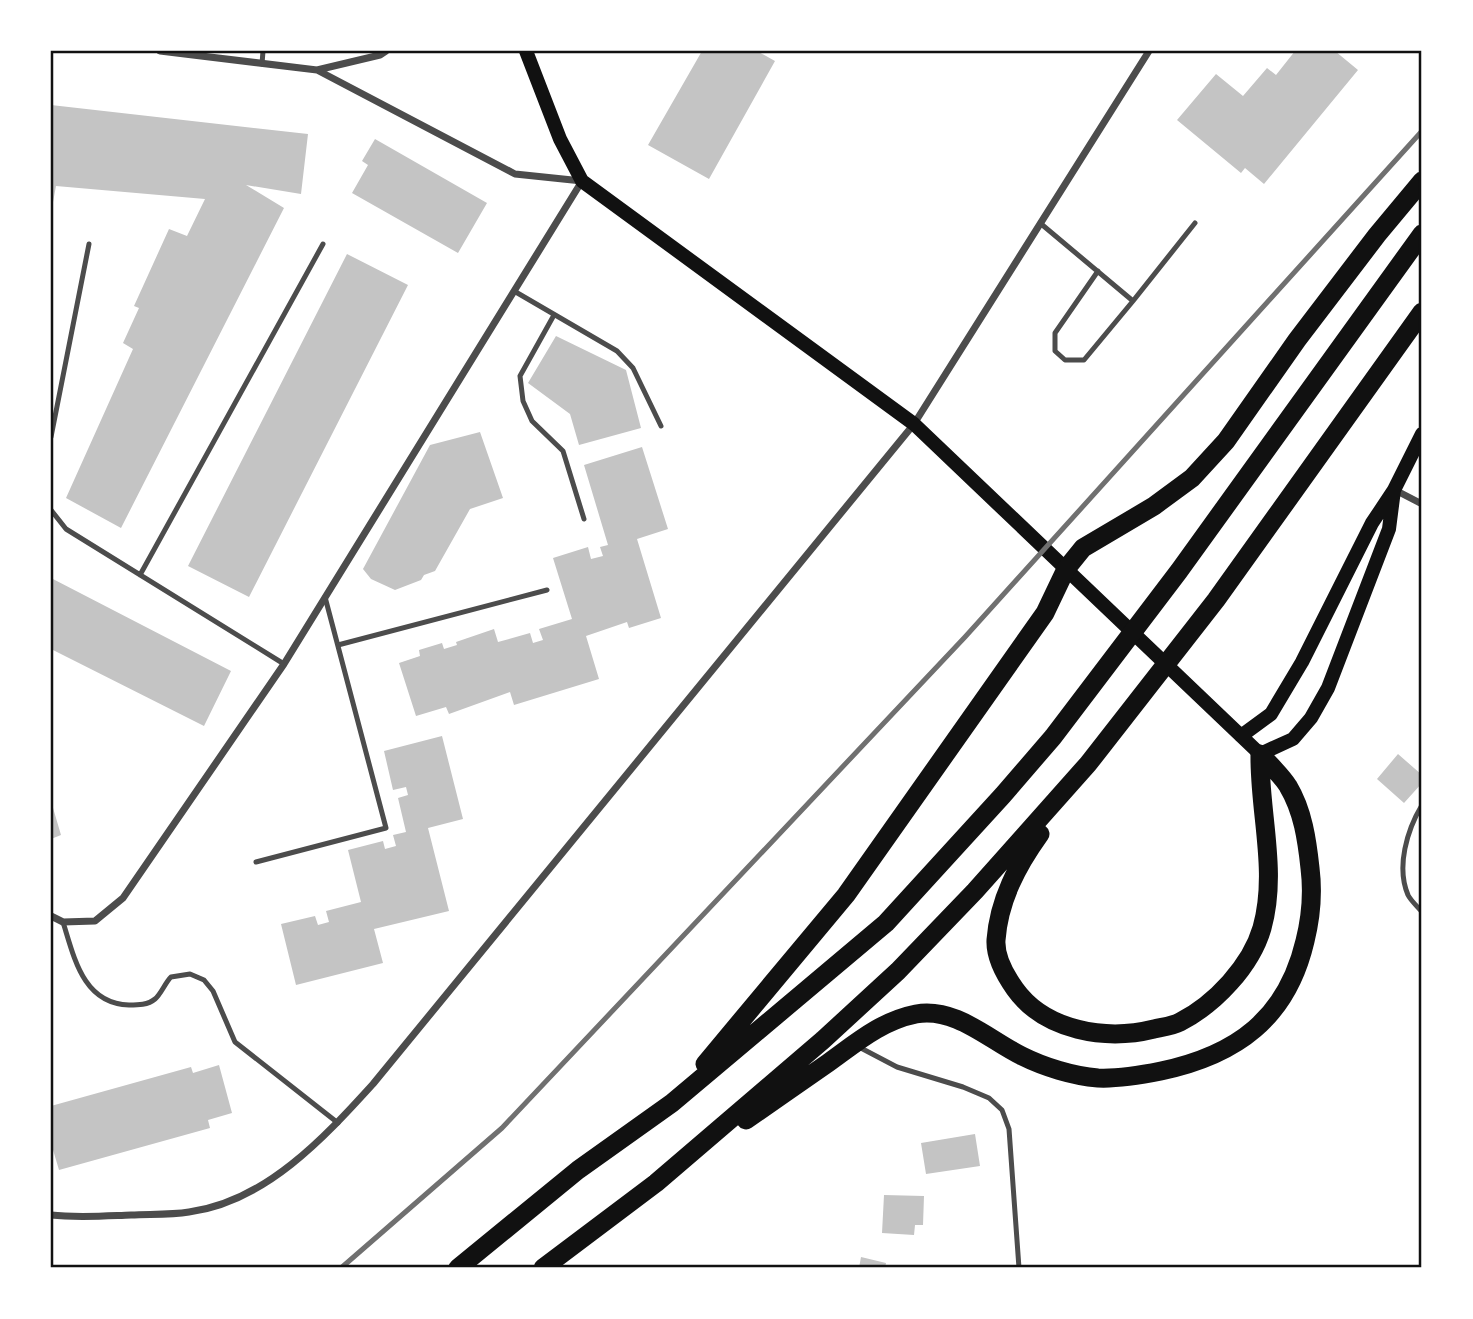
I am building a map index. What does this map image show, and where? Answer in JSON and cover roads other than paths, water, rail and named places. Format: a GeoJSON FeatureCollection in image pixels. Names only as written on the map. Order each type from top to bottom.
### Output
{"type":"FeatureCollection","features":[{"type":"Feature","properties":{"kind":"highway"},"geometry":{"type":"LineString","coordinates":[[672,1103],[846,895],[1045,613],[1066,569],[1083,548],[1154,506],[1192,478],[1226,441],[1297,340],[1422,181]]}},
{"type":"Feature","properties":{"kind":"highway"},"geometry":{"type":"LineString","coordinates":[[458,1268],[578,1170],[672,1103],[886,923],[1053,737],[1179,571],[1422,234]]}},
{"type":"Feature","properties":{"kind":"highway"},"geometry":{"type":"LineString","coordinates":[[1260,754],[1260,796],[1268,860],[1268,899],[1261,931],[1247,957],[1228,983],[1203,1008],[1177,1023],[1146,1031],[1112,1034],[1085,1031],[1059,1024],[1035,1011],[1003,971],[996,943],[1007,889],[1023,858],[1088,764],[1216,600],[1422,312]]}},
{"type":"Feature","properties":{"kind":"highway"},"geometry":{"type":"LineString","coordinates":[[542,1268],[656,1183],[882,1024],[918,1014],[953,1017],[1022,1057],[1059,1070],[1097,1078],[1137,1076],[1183,1066],[1220,1053],[1248,1036],[1288,991],[1301,960],[1310,923],[1312,883],[1300,812],[1287,786],[1260,754]]}},
{"type":"Feature","properties":{"kind":"highway"},"geometry":{"type":"LineString","coordinates":[[656,1183],[813,1049],[898,971],[975,891],[1088,764]]}},
{"type":"Feature","properties":{"kind":"main road"},"geometry":{"type":"LineString","coordinates":[[526,51],[560,139],[582,181],[914,424],[1260,754],[1293,739],[1311,718],[1328,688],[1389,529],[1394,490]]}},
{"type":"Feature","properties":{"kind":"main road"},"geometry":{"type":"LineString","coordinates":[[1241,736],[1270,714],[1302,662],[1372,523],[1394,490],[1422,434]]}},
{"type":"Feature","properties":{"kind":"street"},"geometry":{"type":"LineString","coordinates":[[160,51],[317,70],[380,55],[386,51]]}},
{"type":"Feature","properties":{"kind":"street"},"geometry":{"type":"LineString","coordinates":[[51,1215],[73,1217],[190,1212],[242,1197],[286,1168],[338,1123],[382,1073],[914,424],[1149,51]]}},
{"type":"Feature","properties":{"kind":"street"},"geometry":{"type":"LineString","coordinates":[[51,916],[63,922],[95,921],[123,898],[284,664],[582,181],[515,174],[317,70]]}},
{"type":"Feature","properties":{"kind":"street"},"geometry":{"type":"LineString","coordinates":[[1394,490],[1422,504]]}},
{"type":"Feature","properties":{"kind":"lane"},"geometry":{"type":"LineString","coordinates":[[262,64],[263,51]]}},
{"type":"Feature","properties":{"kind":"lane"},"geometry":{"type":"LineString","coordinates":[[1040,223],[1133,301]]}},
{"type":"Feature","properties":{"kind":"lane"},"geometry":{"type":"LineString","coordinates":[[1098,271],[1055,333],[1055,351],[1065,360],[1084,360],[1195,223]]}},
{"type":"Feature","properties":{"kind":"lane"},"geometry":{"type":"LineString","coordinates":[[51,437],[89,244]]}},
{"type":"Feature","properties":{"kind":"lane"},"geometry":{"type":"LineString","coordinates":[[140,575],[323,244]]}},
{"type":"Feature","properties":{"kind":"lane"},"geometry":{"type":"LineString","coordinates":[[514,291],[617,351],[633,368],[662,426]]}},
{"type":"Feature","properties":{"kind":"lane"},"geometry":{"type":"LineString","coordinates":[[554,315],[520,376],[523,401],[532,421],[563,451],[584,519]]}},
{"type":"Feature","properties":{"kind":"lane"},"geometry":{"type":"LineString","coordinates":[[51,510],[66,529],[284,664]]}},
{"type":"Feature","properties":{"kind":"lane"},"geometry":{"type":"LineString","coordinates":[[338,645],[547,590]]}},
{"type":"Feature","properties":{"kind":"lane"},"geometry":{"type":"LineString","coordinates":[[256,862],[387,828],[325,597]]}},
{"type":"Feature","properties":{"kind":"lane"},"geometry":{"type":"LineString","coordinates":[[1422,805],[1407,839],[1403,870],[1408,896],[1422,912]]}},
{"type":"Feature","properties":{"kind":"lane"},"geometry":{"type":"LineString","coordinates":[[63,922],[79,973],[88,987],[121,1005],[140,1005],[156,999],[162,987],[172,977],[190,974],[204,981],[213,991],[235,1042],[338,1123]]}},
{"type":"Feature","properties":{"kind":"lane"},"geometry":{"type":"LineString","coordinates":[[855,1044],[897,1067],[963,1087],[989,1098],[1002,1110],[1009,1129],[1019,1268]]}},
{"type":"Feature","properties":{"kind":"railway"},"geometry":{"type":"LineString","coordinates":[[341,1268],[502,1128],[965,637],[1422,131]]}}]}
